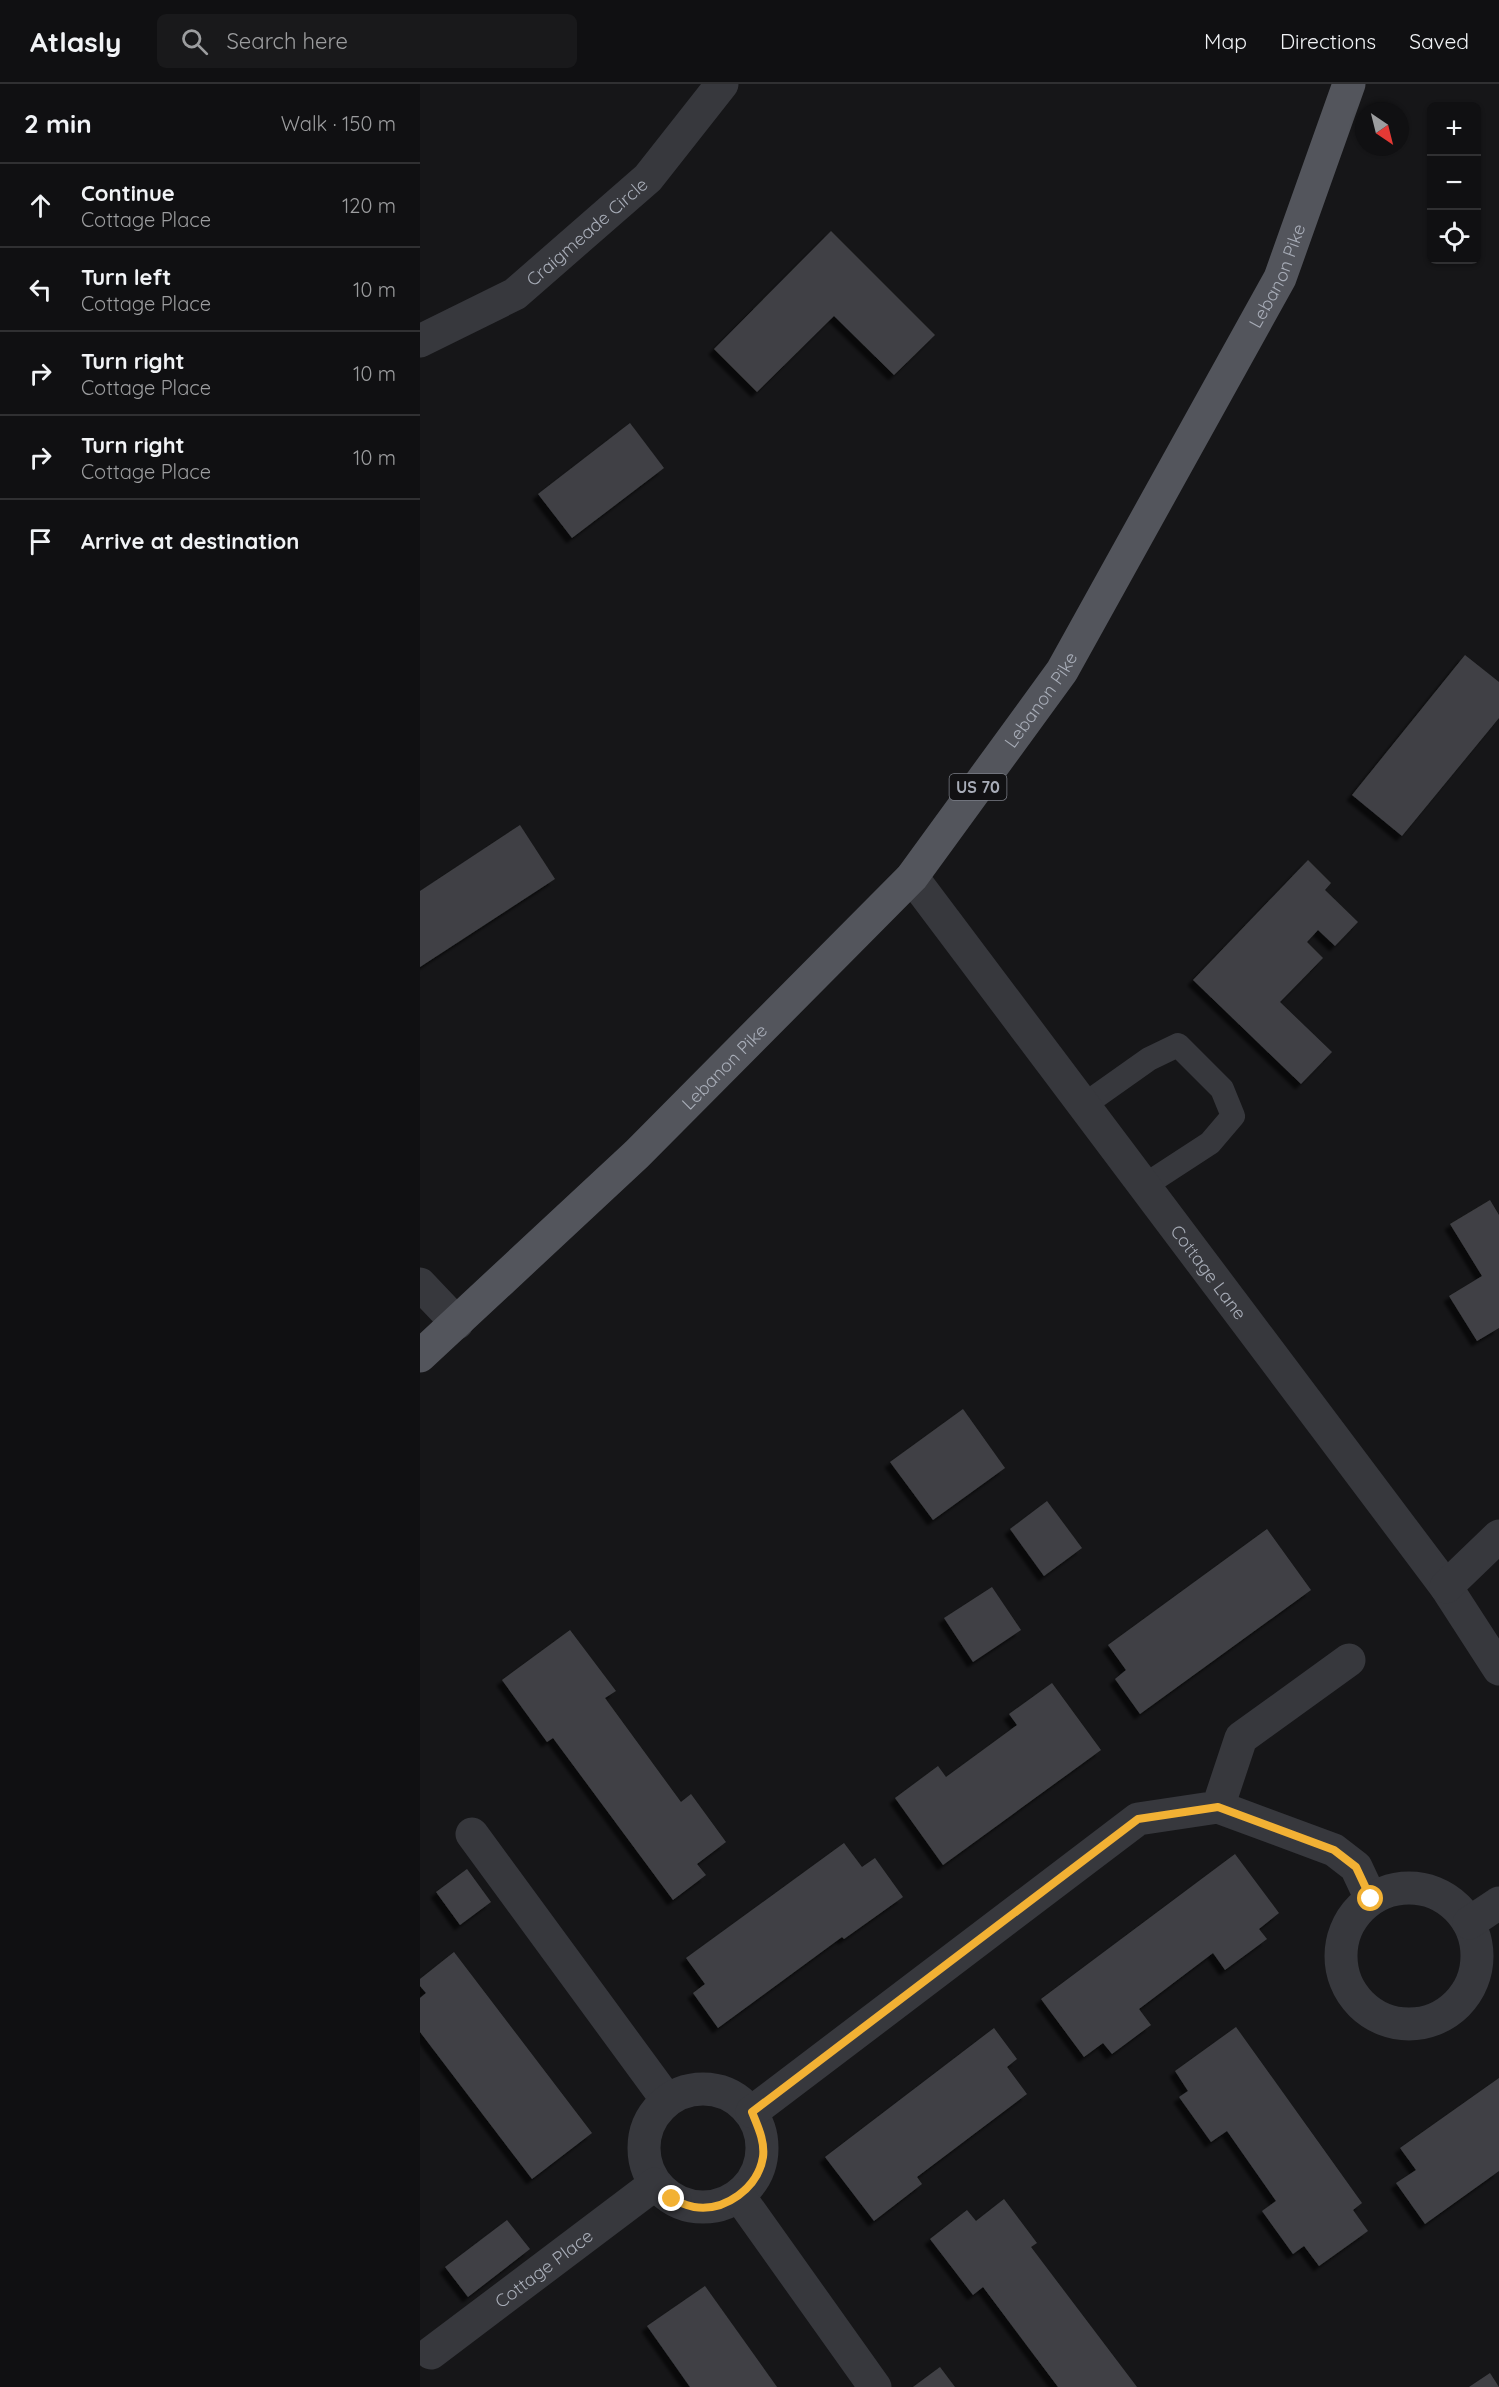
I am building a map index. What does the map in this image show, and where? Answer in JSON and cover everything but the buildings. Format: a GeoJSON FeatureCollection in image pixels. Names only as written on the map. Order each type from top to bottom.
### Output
{"type":"FeatureCollection","features":[{"type":"Feature","properties":{"kind":"main road","name":"Lebanon Pike"},"geometry":{"type":"LineString","coordinates":[[420,1356],[638,1154],[912,877],[1062,671],[1280,278],[1349,84]]}},
{"type":"Feature","properties":{"kind":"street","name":"Craigmeade Circle"},"geometry":{"type":"LineString","coordinates":[[420,341],[515,294],[648,178],[722,84]]}},
{"type":"Feature","properties":{"kind":"street","name":"Cottage Lane"},"geometry":{"type":"LineString","coordinates":[[912,877],[1446,1587],[1499,1670]]}},
{"type":"Feature","properties":{"kind":"street"},"geometry":{"type":"LineString","coordinates":[[420,1284],[457,1323]]}},
{"type":"Feature","properties":{"kind":"street"},"geometry":{"type":"LineString","coordinates":[[1446,1587],[1499,1536]]}},
{"type":"Feature","properties":{"kind":"street"},"geometry":{"type":"LineString","coordinates":[[1218,1807],[1241,1738],[1349,1660]]}},
{"type":"Feature","properties":{"kind":"street"},"geometry":{"type":"LineString","coordinates":[[752,2112],[1138,1819],[1218,1807],[1334,1850],[1356,1867],[1371,1899]]}},
{"type":"Feature","properties":{"kind":"street"},"geometry":{"type":"LineString","coordinates":[[472,1834],[667,2100]]}},
{"type":"Feature","properties":{"kind":"street"},"geometry":{"type":"LineString","coordinates":[[1414,1888],[1436,1893],[1455,1905],[1469,1923],[1476,1944],[1476,1966],[1469,1988],[1456,2006],[1437,2018],[1415,2024],[1392,2022],[1371,2013],[1355,1998],[1344,1978],[1341,1957],[1344,1934],[1354,1914],[1371,1899],[1392,1890],[1414,1888]]}},
{"type":"Feature","properties":{"kind":"street"},"geometry":{"type":"LineString","coordinates":[[1469,1923],[1499,1903]]}},
{"type":"Feature","properties":{"kind":"street"},"geometry":{"type":"LineString","coordinates":[[713,2089],[735,2097],[752,2112],[762,2134],[763,2157],[755,2179],[739,2196],[718,2206],[695,2207],[672,2199],[655,2184],[646,2163],[644,2139],[652,2117],[667,2100],[689,2090],[713,2089]]}},
{"type":"Feature","properties":{"kind":"street","name":"Cottage Place"},"geometry":{"type":"LineString","coordinates":[[431,2353],[655,2184]]}},
{"type":"Feature","properties":{"kind":"street"},"geometry":{"type":"LineString","coordinates":[[739,2196],[875,2387]]}},
{"type":"Feature","properties":{"kind":"lane"},"geometry":{"type":"LineString","coordinates":[[1084,1105],[1149,1059],[1178,1045],[1222,1089],[1233,1116],[1210,1143],[1144,1186]]}},
{"type":"Feature","properties":{"kind":"route"},"geometry":{"type":"LineString","coordinates":[[672,2199],[695,2207],[718,2206],[739,2196],[755,2179],[763,2157],[762,2134],[752,2112],[1138,1819],[1218,1807],[1334,1850],[1356,1867],[1371,1899]]}}]}
